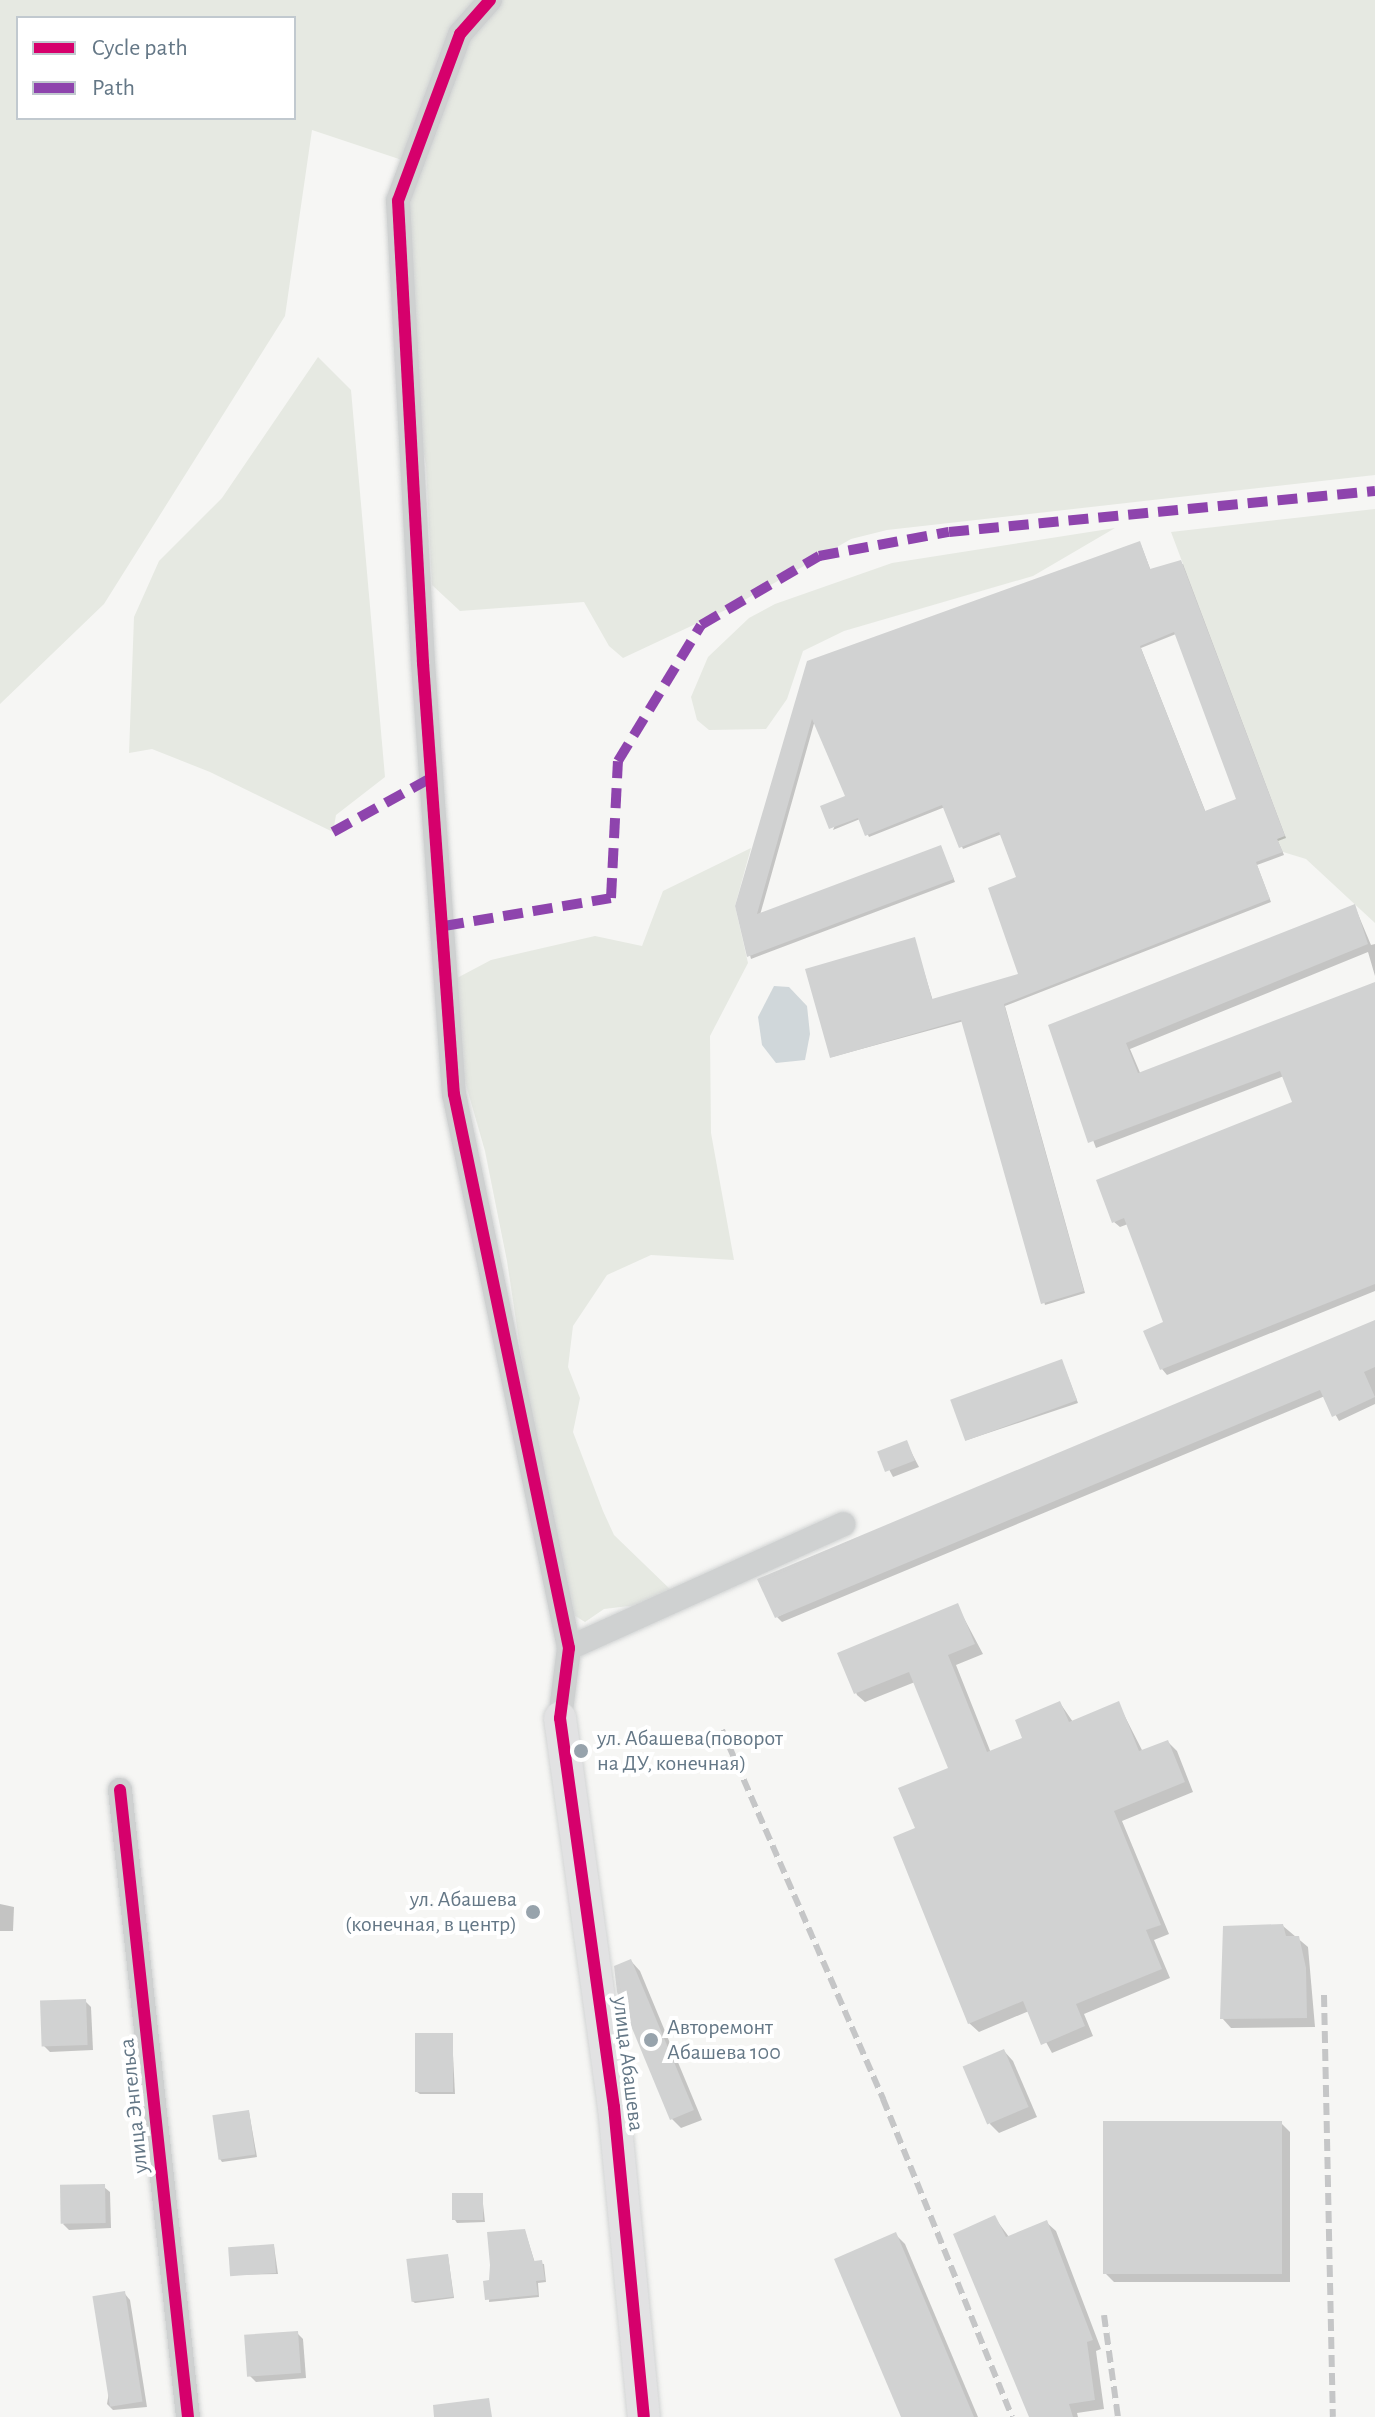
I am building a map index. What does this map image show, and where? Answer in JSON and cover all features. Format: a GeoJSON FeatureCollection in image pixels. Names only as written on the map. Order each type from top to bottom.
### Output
{"type":"FeatureCollection","features":[{"type":"Feature","properties":{"kind":"street"},"geometry":{"type":"LineString","coordinates":[[490,0],[460,34],[398,201],[454,1094],[569,1648],[560,1718]]}},
{"type":"Feature","properties":{"kind":"street"},"geometry":{"type":"LineString","coordinates":[[569,1648],[843,1524]]}},
{"type":"Feature","properties":{"kind":"street","name":"улица Абашева"},"geometry":{"type":"LineString","coordinates":[[560,1718],[614,2107],[644,2417]]}},
{"type":"Feature","properties":{"kind":"street","name":"улица Энгельса"},"geometry":{"type":"LineString","coordinates":[[120,1790],[188,2417]]}},
{"type":"Feature","properties":{"kind":"shaded area"},"geometry":{"type":"Polygon","coordinates":[[[0,0],[1375,0],[1375,475],[887,530],[851,539],[734,606],[623,658],[609,646],[584,602],[460,611],[432,585],[426,465],[406,362],[398,201],[411,163],[312,130],[285,316],[104,604],[0,704],[0,0]]]}},
{"type":"Feature","properties":{"kind":"shaded area"},"geometry":{"type":"Polygon","coordinates":[[[318,357],[351,390],[385,777],[336,815],[333,832],[210,772],[152,749],[129,753],[134,617],[159,561],[222,498],[318,357]]]}},
{"type":"Feature","properties":{"kind":"shaded area"},"geometry":{"type":"Polygon","coordinates":[[[1375,509],[1375,923],[1306,859],[1283,852],[1277,839],[1285,835],[1171,532],[1375,509]]]}},
{"type":"Feature","properties":{"kind":"shaded area"},"geometry":{"type":"Polygon","coordinates":[[[1115,528],[1033,576],[844,631],[803,651],[787,699],[766,729],[709,730],[697,720],[691,697],[708,657],[749,618],[775,604],[892,563],[1115,528]]]}},
{"type":"Feature","properties":{"kind":"shaded area"},"geometry":{"type":"Polygon","coordinates":[[[751,848],[735,906],[748,963],[710,1036],[711,1133],[734,1260],[651,1255],[607,1275],[573,1326],[568,1367],[580,1398],[573,1432],[614,1535],[673,1592],[654,1603],[604,1609],[585,1622],[572,1614],[535,1447],[507,1261],[485,1151],[464,1078],[457,978],[491,960],[595,936],[642,946],[663,891],[751,848]]]}},
{"type":"Feature","properties":{"kind":"shaded area"},"geometry":{"type":"Polygon","coordinates":[[[774,986],[789,987],[807,1006],[810,1034],[805,1060],[776,1063],[762,1045],[758,1017],[774,986]]]}},
{"type":"Feature","properties":{"kind":"building"},"geometry":{"type":"Polygon","coordinates":[[[1140,541],[1150,569],[1181,560],[1285,836],[1277,839],[1283,852],[1256,862],[1270,899],[1004,1004],[1084,1291],[1041,1304],[961,1020],[830,1058],[805,969],[915,937],[932,999],[1018,974],[988,888],[1016,877],[999,832],[959,848],[942,805],[865,836],[858,818],[829,829],[820,806],[845,796],[812,719],[757,914],[941,845],[954,879],[747,957],[735,906],[807,661],[1140,541]],[[1174,632],[1140,646],[1205,811],[1236,799],[1174,632]]]}},
{"type":"Feature","properties":{"kind":"building"},"geometry":{"type":"Polygon","coordinates":[[[1355,904],[1368,944],[1126,1043],[1138,1073],[1375,982],[1375,1284],[1160,1370],[1143,1331],[1163,1322],[1124,1218],[1112,1223],[1096,1180],[1292,1102],[1280,1071],[1088,1143],[1048,1025],[1355,904]]]}},
{"type":"Feature","properties":{"kind":"building"},"geometry":{"type":"Polygon","coordinates":[[[1375,1320],[1375,1367],[1364,1372],[1375,1397],[1332,1417],[1320,1390],[775,1618],[757,1579],[1375,1320]]]}},
{"type":"Feature","properties":{"kind":"building"},"geometry":{"type":"Polygon","coordinates":[[[1062,1359],[1077,1400],[965,1441],[950,1400],[1062,1359]]]}},
{"type":"Feature","properties":{"kind":"building"},"geometry":{"type":"Polygon","coordinates":[[[907,1440],[915,1461],[885,1472],[877,1451],[907,1440]]]}},
{"type":"Feature","properties":{"kind":"building"},"geometry":{"type":"Polygon","coordinates":[[[958,1603],[975,1644],[948,1655],[987,1752],[1022,1738],[1015,1720],[1060,1701],[1069,1722],[1119,1701],[1139,1751],[1168,1740],[1185,1782],[1114,1811],[1161,1925],[1146,1930],[1162,1969],[1076,2004],[1085,2026],[1041,2045],[1023,2001],[968,2024],[893,1837],[915,1828],[898,1788],[948,1768],[909,1672],[854,1694],[837,1653],[958,1603]]]}},
{"type":"Feature","properties":{"kind":"building"},"geometry":{"type":"Polygon","coordinates":[[[1283,1924],[1286,1936],[1299,1936],[1306,1968],[1307,2018],[1220,2019],[1223,1926],[1283,1924]]]}},
{"type":"Feature","properties":{"kind":"building","name":"Авторемонт Абашева 100"},"geometry":{"type":"Polygon","coordinates":[[[631,1959],[694,2110],[670,2120],[617,1992],[614,1966],[631,1959]]]}},
{"type":"Feature","properties":{"kind":"building"},"geometry":{"type":"Polygon","coordinates":[[[86,1999],[88,2045],[42,2047],[40,2001],[86,1999]]]}},
{"type":"Feature","properties":{"kind":"building"},"geometry":{"type":"Polygon","coordinates":[[[415,2033],[453,2033],[453,2092],[415,2092],[415,2033]]]}},
{"type":"Feature","properties":{"kind":"building"},"geometry":{"type":"Polygon","coordinates":[[[1004,2049],[1029,2107],[987,2125],[963,2067],[1004,2049]]]}},
{"type":"Feature","properties":{"kind":"building"},"geometry":{"type":"Polygon","coordinates":[[[249,2110],[255,2155],[219,2160],[212,2115],[249,2110]]]}},
{"type":"Feature","properties":{"kind":"building"},"geometry":{"type":"Polygon","coordinates":[[[1103,2121],[1282,2121],[1282,2274],[1103,2274],[1103,2121]]]}},
{"type":"Feature","properties":{"kind":"building"},"geometry":{"type":"Polygon","coordinates":[[[105,2184],[106,2223],[61,2224],[60,2185],[105,2184]]]}},
{"type":"Feature","properties":{"kind":"building"},"geometry":{"type":"Polygon","coordinates":[[[452,2193],[483,2193],[483,2220],[452,2220],[452,2193]]]}},
{"type":"Feature","properties":{"kind":"building"},"geometry":{"type":"Polygon","coordinates":[[[995,2215],[1006,2237],[1047,2220],[1093,2340],[1087,2342],[1095,2400],[1069,2404],[1073,2417],[1029,2417],[953,2234],[995,2215]]]}},
{"type":"Feature","properties":{"kind":"building"},"geometry":{"type":"Polygon","coordinates":[[[525,2229],[534,2261],[542,2260],[545,2280],[536,2281],[538,2295],[485,2300],[483,2281],[489,2280],[490,2265],[487,2232],[525,2229]]]}},
{"type":"Feature","properties":{"kind":"building"},"geometry":{"type":"Polygon","coordinates":[[[896,2232],[974,2417],[901,2417],[834,2259],[896,2232]]]}},
{"type":"Feature","properties":{"kind":"building"},"geometry":{"type":"Polygon","coordinates":[[[274,2244],[276,2273],[230,2276],[228,2247],[274,2244]]]}},
{"type":"Feature","properties":{"kind":"building"},"geometry":{"type":"Polygon","coordinates":[[[448,2254],[453,2297],[412,2302],[406,2259],[448,2254]]]}},
{"type":"Feature","properties":{"kind":"building"},"geometry":{"type":"Polygon","coordinates":[[[125,2291],[143,2402],[110,2407],[92,2296],[125,2291]]]}},
{"type":"Feature","properties":{"kind":"building"},"geometry":{"type":"Polygon","coordinates":[[[298,2331],[301,2373],[247,2377],[244,2335],[298,2331]]]}},
{"type":"Feature","properties":{"kind":"building"},"geometry":{"type":"Polygon","coordinates":[[[489,2398],[492,2417],[434,2417],[433,2405],[489,2398]]]}},
{"type":"Feature","properties":{"kind":"railway"},"geometry":{"type":"LineString","coordinates":[[722,1730],[883,2099],[1012,2417]]}},
{"type":"Feature","properties":{"kind":"railway"},"geometry":{"type":"LineString","coordinates":[[1324,1995],[1333,2417]]}},
{"type":"Feature","properties":{"kind":"railway"},"geometry":{"type":"LineString","coordinates":[[1104,2315],[1118,2417]]}},
{"type":"Feature","properties":{"kind":"marked path"},"geometry":{"type":"LineString","coordinates":[[444,926],[611,898],[618,761],[701,625],[819,556],[949,532],[1375,491]]}},
{"type":"Feature","properties":{"kind":"marked path"},"geometry":{"type":"LineString","coordinates":[[333,832],[431,778]]}},
{"type":"Feature","properties":{"kind":"cycle path"},"geometry":{"type":"LineString","coordinates":[[490,0],[460,34],[398,201],[423,663],[454,1094],[569,1648],[560,1718],[614,2107],[644,2417]]}},
{"type":"Feature","properties":{"kind":"cycle path"},"geometry":{"type":"LineString","coordinates":[[120,1790],[188,2417]]}},
{"type":"Feature","properties":{"kind":"place","name":"ул. Абашева(поворот на ДУ, конечная)"},"geometry":{"type":"Point","coordinates":[581,1751]}},
{"type":"Feature","properties":{"kind":"place","name":"ул. Абашева (конечная, в центр)"},"geometry":{"type":"Point","coordinates":[533,1912]}},
{"type":"Feature","properties":{"kind":"place","name":"Авторемонт Абашева 100"},"geometry":{"type":"Point","coordinates":[651,2040]}}]}
